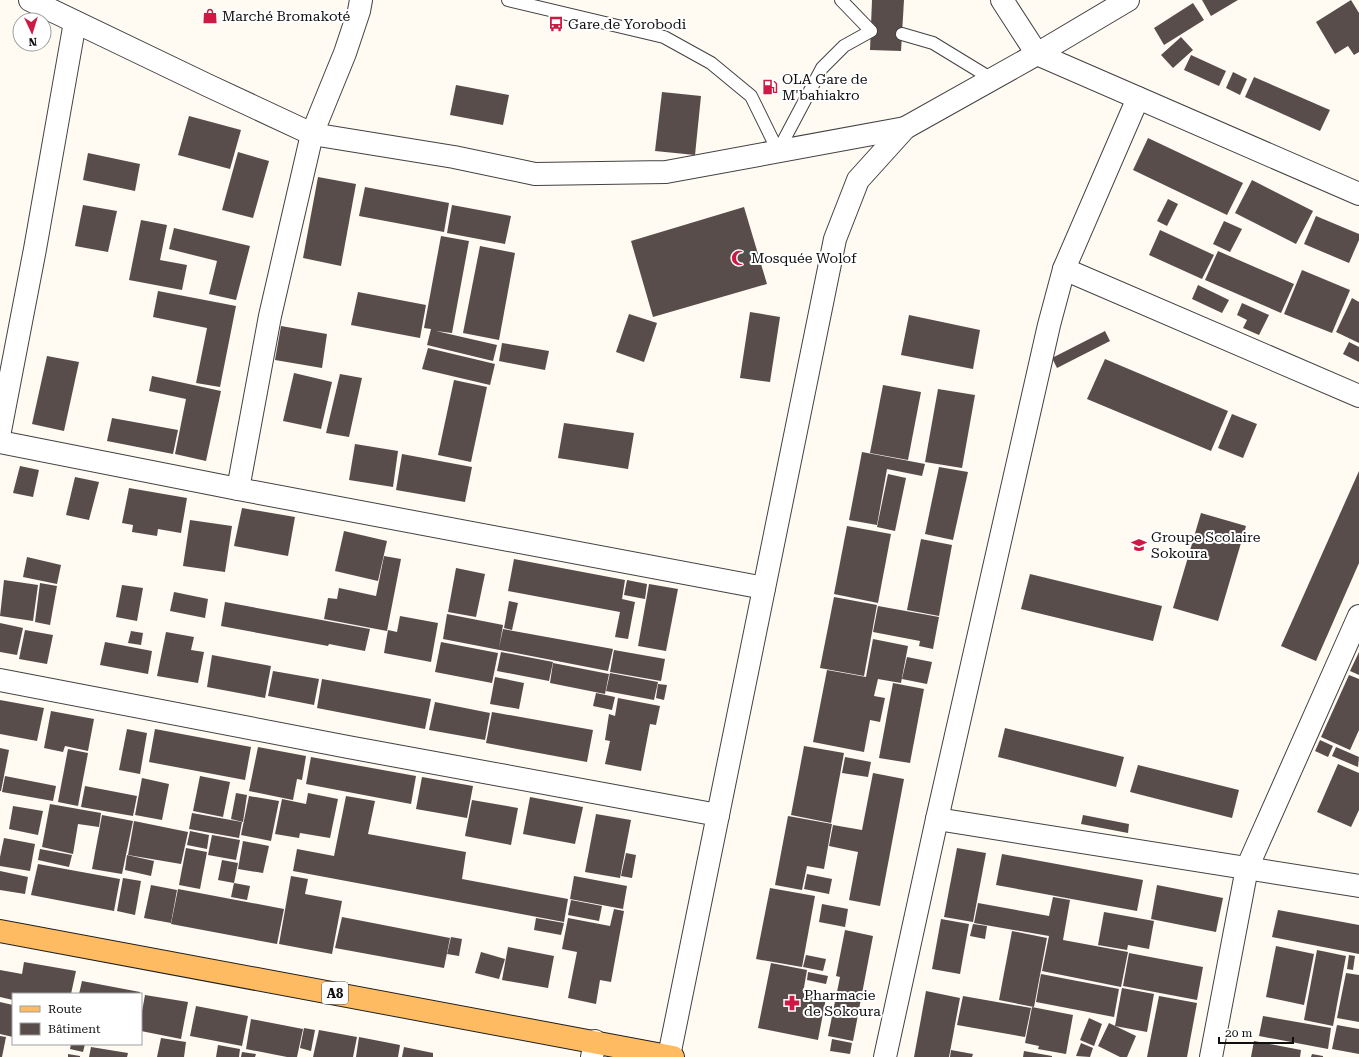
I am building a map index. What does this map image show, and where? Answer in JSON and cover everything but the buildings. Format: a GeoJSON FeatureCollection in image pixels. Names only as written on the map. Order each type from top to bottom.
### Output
{"type":"FeatureCollection","features":[{"type":"Feature","properties":{"kind":"main road","name":"A8"},"geometry":{"type":"LineString","coordinates":[[0,931],[593,1049],[670,1057]]}},
{"type":"Feature","properties":{"kind":"street"},"geometry":{"type":"LineString","coordinates":[[30,0],[51,5],[75,22],[312,134],[454,158],[536,174],[666,172],[904,128],[1038,54],[1128,0]]}},
{"type":"Feature","properties":{"kind":"street"},"geometry":{"type":"LineString","coordinates":[[238,489],[270,316],[312,134],[345,53],[359,11],[361,0]]}},
{"type":"Feature","properties":{"kind":"street"},"geometry":{"type":"LineString","coordinates":[[1002,0],[1038,54],[1359,194]]}},
{"type":"Feature","properties":{"kind":"street"},"geometry":{"type":"LineString","coordinates":[[0,431],[35,249],[75,22]]}},
{"type":"Feature","properties":{"kind":"street"},"geometry":{"type":"LineString","coordinates":[[885,1057],[937,819],[1049,325],[1064,269],[1138,98]]}},
{"type":"Feature","properties":{"kind":"street"},"geometry":{"type":"LineString","coordinates":[[670,1057],[835,239],[858,180],[904,128]]}},
{"type":"Feature","properties":{"kind":"street"},"geometry":{"type":"LineString","coordinates":[[1064,269],[1359,396]]}},
{"type":"Feature","properties":{"kind":"street"},"geometry":{"type":"LineString","coordinates":[[0,442],[238,489],[764,588]]}},
{"type":"Feature","properties":{"kind":"street"},"geometry":{"type":"LineString","coordinates":[[1211,1057],[1247,868],[1359,616]]}},
{"type":"Feature","properties":{"kind":"street"},"geometry":{"type":"LineString","coordinates":[[0,680],[348,747],[718,815]]}},
{"type":"Feature","properties":{"kind":"street"},"geometry":{"type":"LineString","coordinates":[[937,819],[1359,886]]}},
{"type":"Feature","properties":{"kind":"lane"},"geometry":{"type":"LineString","coordinates":[[508,0],[664,37],[711,63],[751,96],[778,151]]}},
{"type":"Feature","properties":{"kind":"lane"},"geometry":{"type":"LineString","coordinates":[[778,151],[822,68],[844,46],[871,31],[841,0]]}},
{"type":"Feature","properties":{"kind":"lane"},"geometry":{"type":"LineString","coordinates":[[902,34],[932,43],[992,79]]}},
{"type":"Feature","properties":{"kind":"place","name":"Marché Bromakoté"},"geometry":{"type":"Point","coordinates":[210,16]}},
{"type":"Feature","properties":{"kind":"place","name":"Gare de Yorobodi"},"geometry":{"type":"Point","coordinates":[556,24]}},
{"type":"Feature","properties":{"kind":"place","name":"OLA Gare de M'bahiakro"},"geometry":{"type":"Point","coordinates":[770,87]}},
{"type":"Feature","properties":{"kind":"place","name":"Mosquée Wolof"},"geometry":{"type":"Point","coordinates":[739,258]}},
{"type":"Feature","properties":{"kind":"place","name":"Groupe Scolaire Sokoura"},"geometry":{"type":"Point","coordinates":[1139,545]}},
{"type":"Feature","properties":{"kind":"place","name":"Pharmacie de Sokoura"},"geometry":{"type":"Point","coordinates":[792,1003]}}]}
